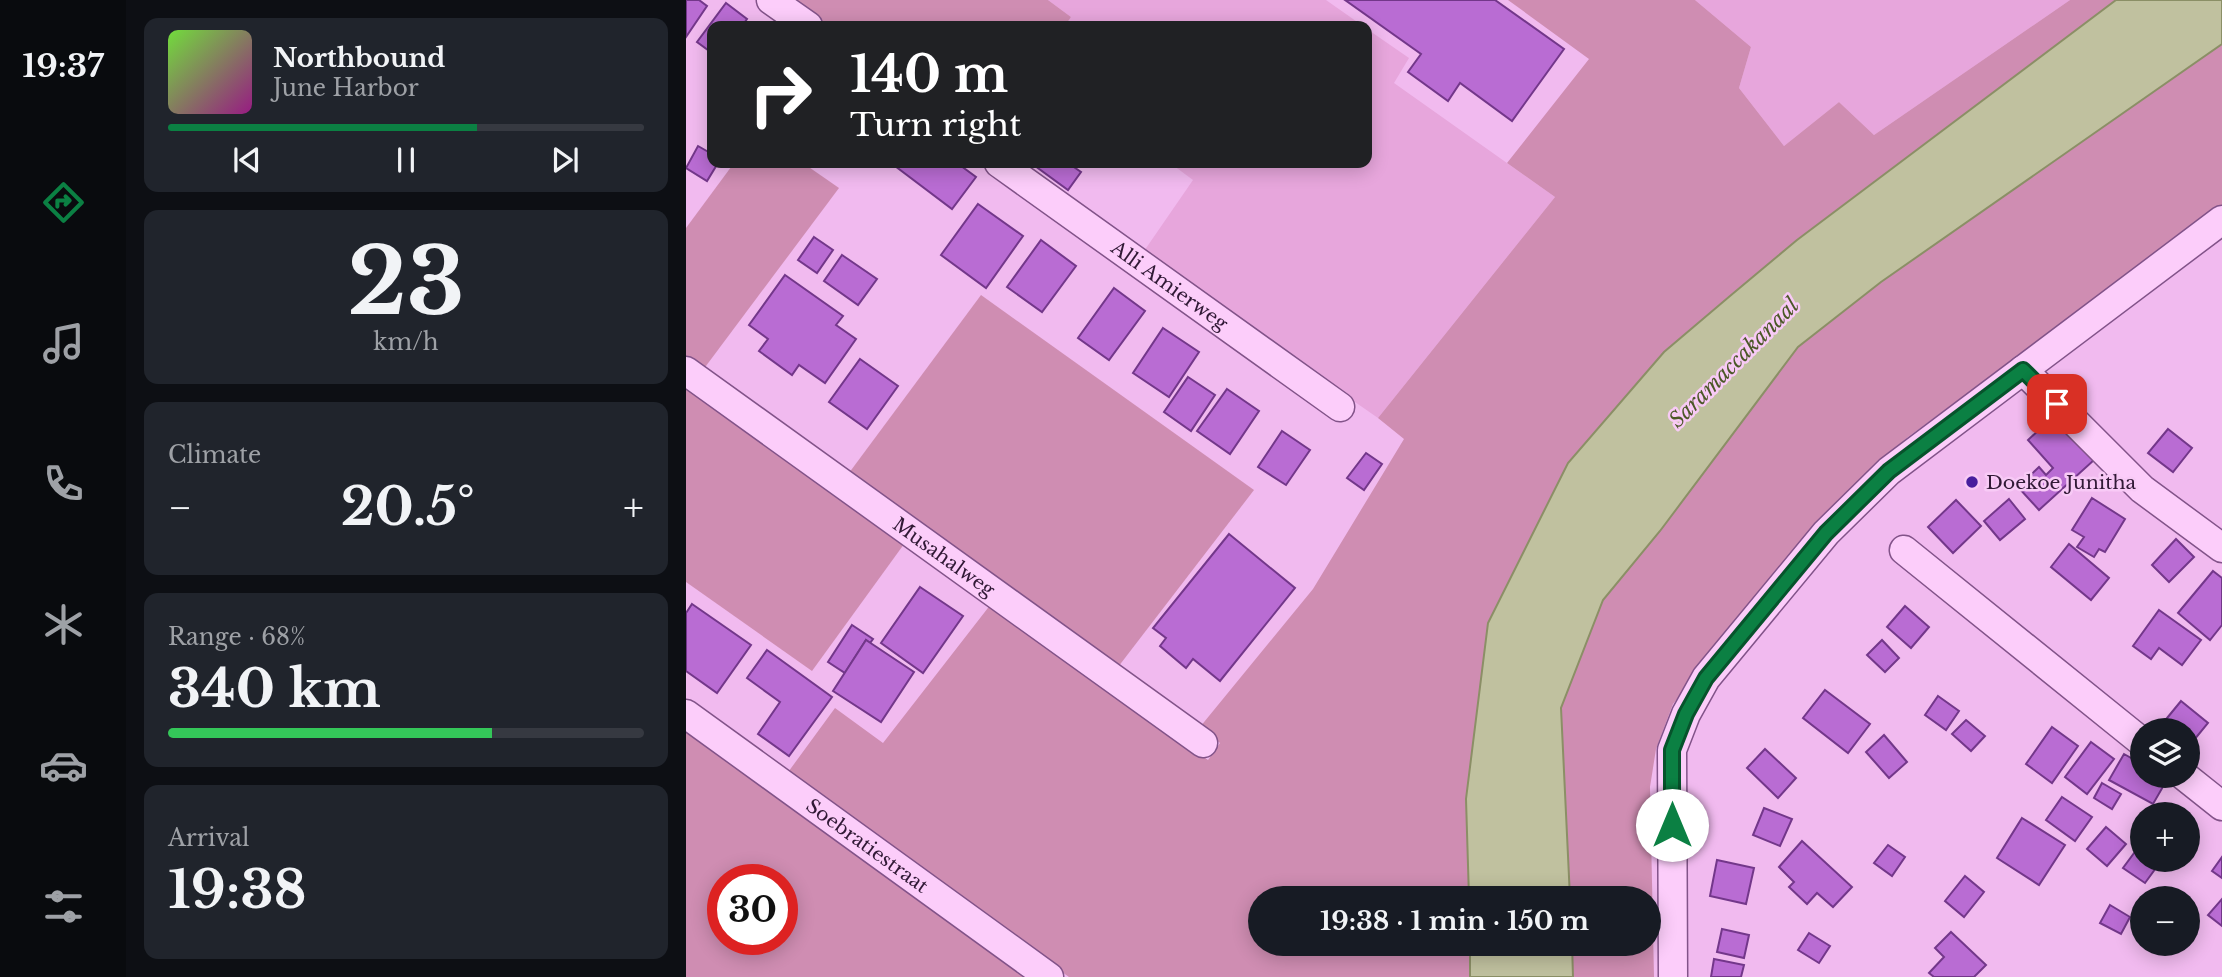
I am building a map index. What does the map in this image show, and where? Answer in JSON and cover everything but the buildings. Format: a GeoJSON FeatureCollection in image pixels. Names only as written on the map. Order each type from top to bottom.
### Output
{"type":"FeatureCollection","features":[{"type":"Feature","properties":{"kind":"street"},"geometry":{"type":"LineString","coordinates":[[771,0],[801,21]]}},
{"type":"Feature","properties":{"kind":"street","name":"Alli Amierweg"},"geometry":{"type":"LineString","coordinates":[[1006,168],[1340,407]]}},
{"type":"Feature","properties":{"kind":"street"},"geometry":{"type":"LineString","coordinates":[[1673,977],[1672,750],[1686,714],[1706,678],[1826,533],[1889,471],[2222,220]]}},
{"type":"Feature","properties":{"kind":"street"},"geometry":{"type":"LineString","coordinates":[[2023,370],[2142,489],[2222,548]]}},
{"type":"Feature","properties":{"kind":"street","name":"Musahalweg"},"geometry":{"type":"LineString","coordinates":[[686,371],[1203,743]]}},
{"type":"Feature","properties":{"kind":"street"},"geometry":{"type":"LineString","coordinates":[[1904,550],[2130,732]]}},
{"type":"Feature","properties":{"kind":"street","name":"Soebratiestraat"},"geometry":{"type":"LineString","coordinates":[[686,714],[1049,977]]}},
{"type":"Feature","properties":{"kind":"street"},"geometry":{"type":"LineString","coordinates":[[2199,788],[2222,806]]}},
{"type":"Feature","properties":{"kind":"shaded area"},"geometry":{"type":"Polygon","coordinates":[[[789,0],[1048,0],[1071,17],[1068,21],[818,21],[789,0]]]}},
{"type":"Feature","properties":{"kind":"shaded area"},"geometry":{"type":"Polygon","coordinates":[[[1048,0],[1326,0],[1356,21],[1068,21],[1071,17],[1048,0]]]}},
{"type":"Feature","properties":{"kind":"shaded area"},"geometry":{"type":"Polygon","coordinates":[[[1508,0],[1695,0],[1751,47],[1739,88],[1784,146],[1839,102],[1874,135],[2070,0],[2116,0],[1797,240],[1664,352],[1488,623],[1466,799],[1469,886],[1248,886],[1248,956],[1470,956],[1470,977],[1069,977],[786,775],[835,708],[883,743],[991,604],[1208,760],[1220,743],[1200,727],[1313,589],[1404,439],[1378,418],[1555,197],[1507,163],[1589,59],[1508,0]]]}},
{"type":"Feature","properties":{"kind":"shaded area"},"geometry":{"type":"Polygon","coordinates":[[[1695,0],[2070,0],[1874,135],[1839,102],[1784,146],[1739,88],[1751,47],[1695,0]]]}},
{"type":"Feature","properties":{"kind":"shaded area"},"geometry":{"type":"Polygon","coordinates":[[[1372,32],[1409,58],[1394,83],[1555,197],[1378,418],[1142,254],[1193,180],[1177,168],[1372,168],[1372,32]]]}},
{"type":"Feature","properties":{"kind":"shaded area"},"geometry":{"type":"Polygon","coordinates":[[[2222,44],[2222,207],[1908,437],[1866,473],[1673,704],[1656,749],[1650,787],[1652,886],[1569,886],[1561,708],[1603,600],[1660,531],[1798,347],[1881,282],[2222,44]]]}},
{"type":"Feature","properties":{"kind":"shaded area"},"geometry":{"type":"Polygon","coordinates":[[[730,168],[810,168],[839,188],[700,374],[686,363],[686,228],[730,168]]]}},
{"type":"Feature","properties":{"kind":"shaded area"},"geometry":{"type":"Polygon","coordinates":[[[981,295],[1254,490],[1115,671],[846,477],[981,295]]]}},
{"type":"Feature","properties":{"kind":"shaded area"},"geometry":{"type":"Polygon","coordinates":[[[686,382],[907,540],[812,671],[686,582],[686,382]]]}},
{"type":"Feature","properties":{"kind":"shaded area"},"geometry":{"type":"Polygon","coordinates":[[[686,732],[1031,977],[686,977],[686,732]]]}},
{"type":"Feature","properties":{"kind":"shaded area"},"geometry":{"type":"Polygon","coordinates":[[[1572,956],[1654,956],[1654,977],[1573,977],[1572,956]]]}},
{"type":"Feature","properties":{"kind":"water","name":"Saramaccakanaal"},"geometry":{"type":"Polygon","coordinates":[[[2116,0],[2222,0],[2222,44],[1881,282],[1798,347],[1660,531],[1603,600],[1561,708],[1569,886],[1469,886],[1466,799],[1488,623],[1568,463],[1664,352],[1797,240],[2116,0]]]}},
{"type":"Feature","properties":{"kind":"water"},"geometry":{"type":"Polygon","coordinates":[[[1470,956],[1572,956],[1573,977],[1470,977],[1470,956]]]}},
{"type":"Feature","properties":{"kind":"place","name":"Doekoe Junitha"},"geometry":{"type":"Point","coordinates":[1972,482]}},
{"type":"Feature","properties":{"kind":"route"},"geometry":{"type":"LineString","coordinates":[[1672,825],[1672,750],[1686,714],[1706,678],[1826,533],[1889,471],[2023,370],[2057,404]]}}]}
